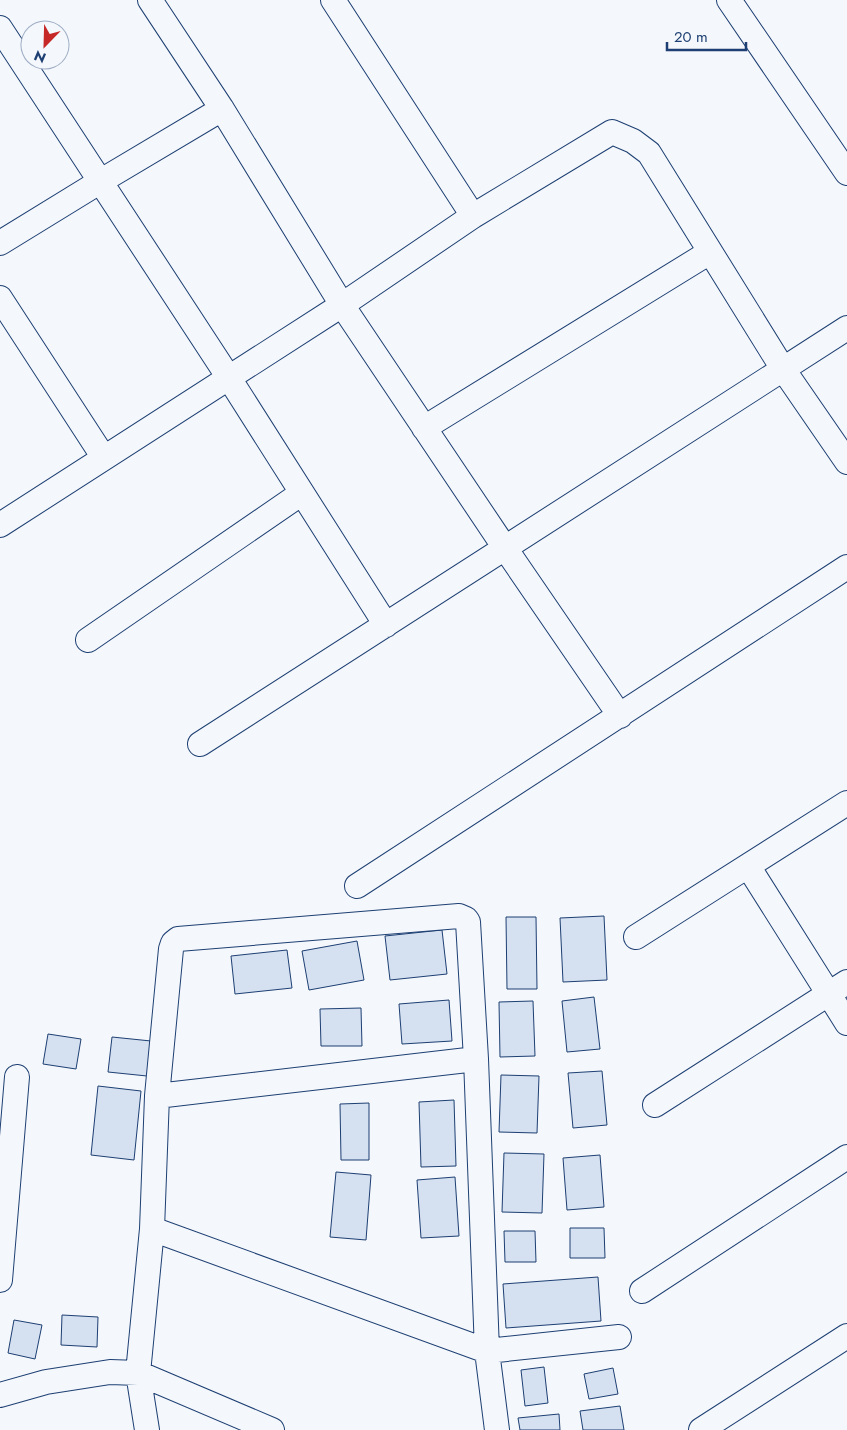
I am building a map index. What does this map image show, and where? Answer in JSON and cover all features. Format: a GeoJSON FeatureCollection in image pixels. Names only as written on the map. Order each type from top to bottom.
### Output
{"type":"FeatureCollection","features":[{"type":"Feature","properties":{"kind":"street"},"geometry":{"type":"LineString","coordinates":[[150,0],[222,109],[342,305],[620,716]]}},
{"type":"Feature","properties":{"kind":"street"},"geometry":{"type":"LineString","coordinates":[[333,0],[473,216]]}},
{"type":"Feature","properties":{"kind":"street"},"geometry":{"type":"LineString","coordinates":[[730,0],[847,173]]}},
{"type":"Feature","properties":{"kind":"street"},"geometry":{"type":"LineString","coordinates":[[0,28],[229,378],[386,625]]}},
{"type":"Feature","properties":{"kind":"street"},"geometry":{"type":"LineString","coordinates":[[0,243],[222,109]]}},
{"type":"Feature","properties":{"kind":"street"},"geometry":{"type":"LineString","coordinates":[[0,525],[342,305],[473,216],[612,132],[633,141],[649,153],[783,369],[847,462]]}},
{"type":"Feature","properties":{"kind":"street"},"geometry":{"type":"LineString","coordinates":[[424,428],[710,252]]}},
{"type":"Feature","properties":{"kind":"street"},"geometry":{"type":"LineString","coordinates":[[0,298],[104,458]]}},
{"type":"Feature","properties":{"kind":"street"},"geometry":{"type":"LineString","coordinates":[[200,744],[847,328]]}},
{"type":"Feature","properties":{"kind":"street"},"geometry":{"type":"LineString","coordinates":[[88,640],[302,493]]}},
{"type":"Feature","properties":{"kind":"street"},"geometry":{"type":"LineString","coordinates":[[356,886],[847,567]]}},
{"type":"Feature","properties":{"kind":"street"},"geometry":{"type":"LineString","coordinates":[[636,937],[847,803]]}},
{"type":"Feature","properties":{"kind":"street"},"geometry":{"type":"LineString","coordinates":[[748,866],[838,988],[847,1022]]}},
{"type":"Feature","properties":{"kind":"street"},"geometry":{"type":"LineString","coordinates":[[147,1430],[138,1373],[152,1229],[157,1096],[173,942],[178,939],[462,916],[468,922],[476,1060],[487,1351],[497,1430]]}},
{"type":"Feature","properties":{"kind":"street"},"geometry":{"type":"LineString","coordinates":[[655,1105],[838,988]]}},
{"type":"Feature","properties":{"kind":"street"},"geometry":{"type":"LineString","coordinates":[[157,1096],[476,1060]]}},
{"type":"Feature","properties":{"kind":"street"},"geometry":{"type":"LineString","coordinates":[[0,1280],[18,1076]]}},
{"type":"Feature","properties":{"kind":"street"},"geometry":{"type":"LineString","coordinates":[[642,1291],[847,1157]]}},
{"type":"Feature","properties":{"kind":"street"},"geometry":{"type":"LineString","coordinates":[[152,1229],[487,1351],[619,1337]]}},
{"type":"Feature","properties":{"kind":"street"},"geometry":{"type":"LineString","coordinates":[[701,1430],[847,1336]]}},
{"type":"Feature","properties":{"kind":"street"},"geometry":{"type":"LineString","coordinates":[[0,1395],[46,1382],[101,1373],[138,1373],[272,1430]]}},
{"type":"Feature","properties":{"kind":"building"},"geometry":{"type":"Polygon","coordinates":[[[604,916],[607,980],[563,982],[560,918],[604,916]]]}},
{"type":"Feature","properties":{"kind":"building"},"geometry":{"type":"Polygon","coordinates":[[[506,917],[536,917],[537,989],[507,989],[506,917]]]}},
{"type":"Feature","properties":{"kind":"building"},"geometry":{"type":"Polygon","coordinates":[[[442,930],[447,974],[390,980],[385,936],[442,930]]]}},
{"type":"Feature","properties":{"kind":"building"},"geometry":{"type":"Polygon","coordinates":[[[357,941],[364,980],[309,990],[302,951],[357,941]]]}},
{"type":"Feature","properties":{"kind":"building"},"geometry":{"type":"Polygon","coordinates":[[[287,950],[292,988],[235,994],[231,956],[287,950]]]}},
{"type":"Feature","properties":{"kind":"building"},"geometry":{"type":"Polygon","coordinates":[[[594,997],[600,1049],[567,1052],[562,1001],[594,997]]]}},
{"type":"Feature","properties":{"kind":"building"},"geometry":{"type":"Polygon","coordinates":[[[449,1000],[452,1041],[402,1044],[399,1004],[449,1000]]]}},
{"type":"Feature","properties":{"kind":"building"},"geometry":{"type":"Polygon","coordinates":[[[533,1001],[535,1056],[500,1057],[499,1002],[533,1001]]]}},
{"type":"Feature","properties":{"kind":"building"},"geometry":{"type":"Polygon","coordinates":[[[361,1008],[362,1046],[321,1046],[320,1009],[361,1008]]]}},
{"type":"Feature","properties":{"kind":"building"},"geometry":{"type":"Polygon","coordinates":[[[48,1034],[81,1039],[76,1069],[43,1064],[48,1034]]]}},
{"type":"Feature","properties":{"kind":"building"},"geometry":{"type":"Polygon","coordinates":[[[112,1037],[151,1041],[147,1076],[108,1072],[112,1037]]]}},
{"type":"Feature","properties":{"kind":"building"},"geometry":{"type":"Polygon","coordinates":[[[602,1071],[607,1125],[573,1128],[568,1073],[602,1071]]]}},
{"type":"Feature","properties":{"kind":"building"},"geometry":{"type":"Polygon","coordinates":[[[501,1075],[539,1076],[537,1133],[499,1132],[501,1075]]]}},
{"type":"Feature","properties":{"kind":"building"},"geometry":{"type":"Polygon","coordinates":[[[98,1086],[141,1091],[134,1160],[91,1155],[98,1086]]]}},
{"type":"Feature","properties":{"kind":"building"},"geometry":{"type":"Polygon","coordinates":[[[454,1100],[456,1166],[421,1167],[419,1102],[454,1100]]]}},
{"type":"Feature","properties":{"kind":"building"},"geometry":{"type":"Polygon","coordinates":[[[369,1103],[369,1160],[341,1160],[340,1104],[369,1103]]]}},
{"type":"Feature","properties":{"kind":"building"},"geometry":{"type":"Polygon","coordinates":[[[504,1153],[544,1154],[542,1213],[502,1212],[504,1153]]]}},
{"type":"Feature","properties":{"kind":"building"},"geometry":{"type":"Polygon","coordinates":[[[600,1155],[604,1207],[567,1210],[563,1158],[600,1155]]]}},
{"type":"Feature","properties":{"kind":"building"},"geometry":{"type":"Polygon","coordinates":[[[336,1172],[371,1175],[366,1240],[330,1237],[336,1172]]]}},
{"type":"Feature","properties":{"kind":"building"},"geometry":{"type":"Polygon","coordinates":[[[455,1177],[459,1236],[421,1238],[417,1180],[455,1177]]]}},
{"type":"Feature","properties":{"kind":"building"},"geometry":{"type":"Polygon","coordinates":[[[570,1228],[604,1228],[605,1258],[570,1258],[570,1228]]]}},
{"type":"Feature","properties":{"kind":"building"},"geometry":{"type":"Polygon","coordinates":[[[504,1231],[535,1231],[536,1262],[505,1262],[504,1231]]]}},
{"type":"Feature","properties":{"kind":"building"},"geometry":{"type":"Polygon","coordinates":[[[598,1277],[601,1321],[506,1328],[503,1284],[598,1277]]]}},
{"type":"Feature","properties":{"kind":"building"},"geometry":{"type":"Polygon","coordinates":[[[62,1315],[98,1317],[97,1347],[61,1345],[62,1315]]]}},
{"type":"Feature","properties":{"kind":"building"},"geometry":{"type":"Polygon","coordinates":[[[14,1320],[42,1325],[35,1359],[8,1353],[14,1320]]]}},
{"type":"Feature","properties":{"kind":"building"},"geometry":{"type":"Polygon","coordinates":[[[544,1367],[548,1403],[525,1406],[521,1370],[544,1367]]]}},
{"type":"Feature","properties":{"kind":"building"},"geometry":{"type":"Polygon","coordinates":[[[613,1368],[618,1394],[589,1399],[584,1374],[613,1368]]]}},
{"type":"Feature","properties":{"kind":"building"},"geometry":{"type":"Polygon","coordinates":[[[620,1406],[624,1430],[583,1430],[580,1411],[620,1406]]]}},
{"type":"Feature","properties":{"kind":"building"},"geometry":{"type":"Polygon","coordinates":[[[559,1414],[560,1430],[520,1430],[518,1418],[559,1414]]]}}]}
